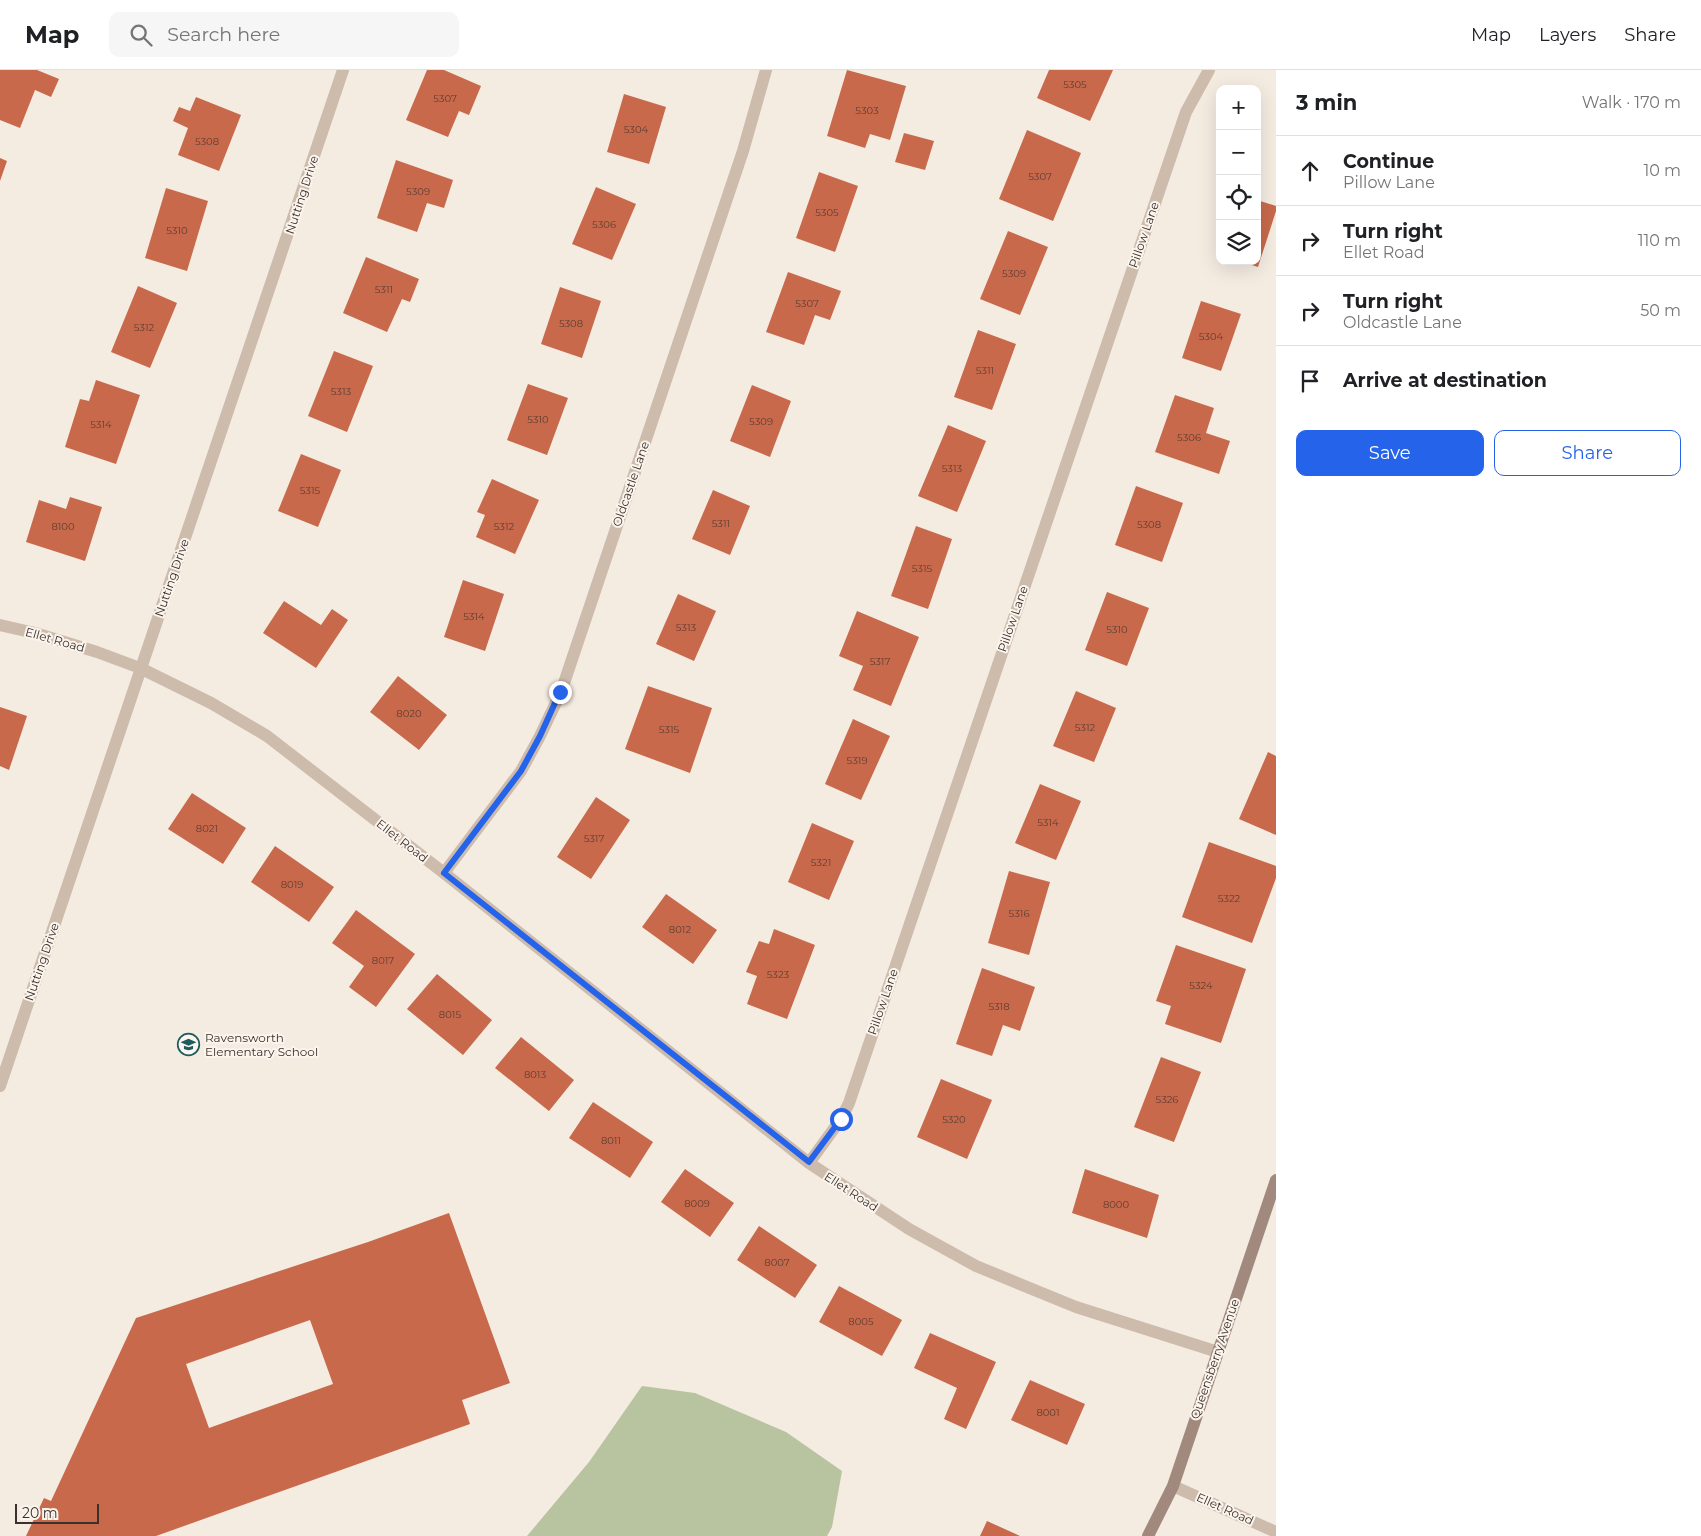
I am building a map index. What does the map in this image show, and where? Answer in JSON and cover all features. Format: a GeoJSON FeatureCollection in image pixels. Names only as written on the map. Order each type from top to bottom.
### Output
{"type":"FeatureCollection","features":[{"type":"Feature","properties":{"kind":"street","name":"Nutting Drive"},"geometry":{"type":"LineString","coordinates":[[0,1086],[343,70]]}},
{"type":"Feature","properties":{"kind":"street","name":"Oldcastle Lane"},"geometry":{"type":"LineString","coordinates":[[444,873],[521,771],[540,736],[560,692],[743,151],[766,70]]}},
{"type":"Feature","properties":{"kind":"street","name":"Pillow Lane"},"geometry":{"type":"LineString","coordinates":[[809,1162],[841,1119],[849,1103],[1182,122],[1189,105],[1209,70]]}},
{"type":"Feature","properties":{"kind":"street","name":"Ellet Road"},"geometry":{"type":"LineString","coordinates":[[0,625],[44,636],[140,668],[210,703],[266,736],[444,873],[809,1162],[908,1229],[976,1266],[1076,1307],[1218,1352]]}},
{"type":"Feature","properties":{"kind":"street","name":"Queensberry Avenue"},"geometry":{"type":"LineString","coordinates":[[1148,1536],[1173,1486],[1276,1180]]}},
{"type":"Feature","properties":{"kind":"street","name":"Ellet Road"},"geometry":{"type":"LineString","coordinates":[[1173,1486],[1276,1532]]}},
{"type":"Feature","properties":{"kind":"green space"},"geometry":{"type":"Polygon","coordinates":[[[642,1386],[695,1393],[786,1432],[842,1471],[832,1527],[827,1536],[527,1536],[589,1462],[642,1386]]]}},
{"type":"Feature","properties":{"kind":"building"},"geometry":{"type":"Polygon","coordinates":[[[0,70],[37,70],[59,79],[51,97],[35,90],[20,128],[0,120],[0,70]]]}},
{"type":"Feature","properties":{"kind":"building"},"geometry":{"type":"Polygon","coordinates":[[[427,70],[444,70],[481,86],[469,115],[459,111],[448,137],[406,120],[427,70]]]}},
{"type":"Feature","properties":{"kind":"building"},"geometry":{"type":"Polygon","coordinates":[[[847,70],[906,86],[890,140],[870,134],[865,148],[827,136],[847,70]]]}},
{"type":"Feature","properties":{"kind":"building"},"geometry":{"type":"Polygon","coordinates":[[[1049,70],[1113,70],[1090,121],[1037,98],[1049,70]]]}},
{"type":"Feature","properties":{"kind":"building"},"geometry":{"type":"Polygon","coordinates":[[[624,94],[666,107],[649,164],[607,152],[624,94]]]}},
{"type":"Feature","properties":{"kind":"building"},"geometry":{"type":"Polygon","coordinates":[[[196,97],[241,115],[219,171],[178,155],[188,128],[173,121],[179,107],[190,111],[196,97]]]}},
{"type":"Feature","properties":{"kind":"building"},"geometry":{"type":"Polygon","coordinates":[[[1027,130],[1081,153],[1053,221],[999,199],[1027,130]]]}},
{"type":"Feature","properties":{"kind":"building"},"geometry":{"type":"Polygon","coordinates":[[[904,133],[934,141],[925,170],[895,162],[904,133]]]}},
{"type":"Feature","properties":{"kind":"building"},"geometry":{"type":"Polygon","coordinates":[[[0,158],[7,161],[0,181],[0,158]]]}},
{"type":"Feature","properties":{"kind":"building"},"geometry":{"type":"Polygon","coordinates":[[[396,160],[453,180],[444,208],[427,203],[417,232],[377,218],[396,160]]]}},
{"type":"Feature","properties":{"kind":"building"},"geometry":{"type":"Polygon","coordinates":[[[819,172],[858,186],[835,252],[796,238],[819,172]]]}},
{"type":"Feature","properties":{"kind":"building"},"geometry":{"type":"Polygon","coordinates":[[[596,187],[636,204],[612,260],[572,244],[596,187]]]}},
{"type":"Feature","properties":{"kind":"building"},"geometry":{"type":"Polygon","coordinates":[[[166,188],[208,201],[187,271],[145,258],[166,188]]]}},
{"type":"Feature","properties":{"kind":"building"},"geometry":{"type":"Polygon","coordinates":[[[1261,201],[1276,206],[1261,258],[1261,201]]]}},
{"type":"Feature","properties":{"kind":"building"},"geometry":{"type":"Polygon","coordinates":[[[1008,231],[1048,247],[1020,315],[980,299],[1008,231]]]}},
{"type":"Feature","properties":{"kind":"building"},"geometry":{"type":"Polygon","coordinates":[[[366,257],[419,279],[410,302],[402,299],[387,332],[343,313],[366,257]]]}},
{"type":"Feature","properties":{"kind":"building"},"geometry":{"type":"Polygon","coordinates":[[[788,272],[841,291],[830,320],[815,315],[804,345],[766,332],[788,272]]]}},
{"type":"Feature","properties":{"kind":"building"},"geometry":{"type":"Polygon","coordinates":[[[138,286],[177,303],[150,368],[111,352],[138,286]]]}},
{"type":"Feature","properties":{"kind":"building"},"geometry":{"type":"Polygon","coordinates":[[[560,287],[601,301],[582,358],[541,344],[560,287]]]}},
{"type":"Feature","properties":{"kind":"building"},"geometry":{"type":"Polygon","coordinates":[[[1201,301],[1241,314],[1221,371],[1182,358],[1201,301]]]}},
{"type":"Feature","properties":{"kind":"building"},"geometry":{"type":"Polygon","coordinates":[[[978,330],[1016,344],[992,410],[954,397],[978,330]]]}},
{"type":"Feature","properties":{"kind":"building"},"geometry":{"type":"Polygon","coordinates":[[[334,351],[373,366],[347,432],[308,416],[334,351]]]}},
{"type":"Feature","properties":{"kind":"building"},"geometry":{"type":"Polygon","coordinates":[[[96,380],[140,395],[116,464],[65,447],[80,399],[89,401],[96,380]]]}},
{"type":"Feature","properties":{"kind":"building"},"geometry":{"type":"Polygon","coordinates":[[[528,384],[568,398],[547,455],[507,440],[528,384]]]}},
{"type":"Feature","properties":{"kind":"building"},"geometry":{"type":"Polygon","coordinates":[[[752,385],[791,401],[770,457],[730,441],[752,385]]]}},
{"type":"Feature","properties":{"kind":"building"},"geometry":{"type":"Polygon","coordinates":[[[1175,395],[1214,408],[1206,433],[1230,441],[1219,474],[1155,452],[1175,395]]]}},
{"type":"Feature","properties":{"kind":"building"},"geometry":{"type":"Polygon","coordinates":[[[948,425],[986,441],[957,512],[918,496],[948,425]]]}},
{"type":"Feature","properties":{"kind":"building"},"geometry":{"type":"Polygon","coordinates":[[[301,454],[341,470],[318,527],[278,511],[301,454]]]}},
{"type":"Feature","properties":{"kind":"building"},"geometry":{"type":"Polygon","coordinates":[[[492,479],[539,500],[515,554],[476,537],[485,515],[477,512],[492,479]]]}},
{"type":"Feature","properties":{"kind":"building"},"geometry":{"type":"Polygon","coordinates":[[[1136,486],[1183,503],[1162,562],[1115,545],[1136,486]]]}},
{"type":"Feature","properties":{"kind":"building"},"geometry":{"type":"Polygon","coordinates":[[[713,490],[750,506],[730,555],[692,539],[713,490]]]}},
{"type":"Feature","properties":{"kind":"building"},"geometry":{"type":"Polygon","coordinates":[[[70,497],[102,507],[85,561],[26,542],[39,500],[66,509],[70,497]]]}},
{"type":"Feature","properties":{"kind":"building"},"geometry":{"type":"Polygon","coordinates":[[[916,526],[952,539],[928,609],[891,596],[916,526]]]}},
{"type":"Feature","properties":{"kind":"building"},"geometry":{"type":"Polygon","coordinates":[[[463,580],[504,594],[485,651],[444,637],[463,580]]]}},
{"type":"Feature","properties":{"kind":"building"},"geometry":{"type":"Polygon","coordinates":[[[1107,592],[1149,608],[1127,666],[1085,650],[1107,592]]]}},
{"type":"Feature","properties":{"kind":"building"},"geometry":{"type":"Polygon","coordinates":[[[678,594],[716,611],[694,661],[656,644],[678,594]]]}},
{"type":"Feature","properties":{"kind":"building"},"geometry":{"type":"Polygon","coordinates":[[[284,601],[321,625],[332,609],[348,620],[316,668],[263,633],[284,601]]]}},
{"type":"Feature","properties":{"kind":"building"},"geometry":{"type":"Polygon","coordinates":[[[857,611],[919,637],[891,706],[853,690],[863,666],[839,656],[857,611]]]}},
{"type":"Feature","properties":{"kind":"building"},"geometry":{"type":"Polygon","coordinates":[[[398,676],[447,715],[419,750],[370,712],[398,676]]]}},
{"type":"Feature","properties":{"kind":"building"},"geometry":{"type":"Polygon","coordinates":[[[648,686],[712,708],[690,773],[625,749],[648,686]]]}},
{"type":"Feature","properties":{"kind":"building"},"geometry":{"type":"Polygon","coordinates":[[[1076,691],[1116,708],[1094,762],[1053,746],[1076,691]]]}},
{"type":"Feature","properties":{"kind":"building"},"geometry":{"type":"Polygon","coordinates":[[[0,707],[27,716],[9,770],[0,766],[0,707]]]}},
{"type":"Feature","properties":{"kind":"building"},"geometry":{"type":"Polygon","coordinates":[[[853,719],[890,736],[861,800],[825,784],[853,719]]]}},
{"type":"Feature","properties":{"kind":"building"},"geometry":{"type":"Polygon","coordinates":[[[1268,752],[1276,756],[1276,835],[1239,819],[1268,752]]]}},
{"type":"Feature","properties":{"kind":"building"},"geometry":{"type":"Polygon","coordinates":[[[1040,784],[1081,801],[1056,860],[1015,843],[1040,784]]]}},
{"type":"Feature","properties":{"kind":"building"},"geometry":{"type":"Polygon","coordinates":[[[192,793],[246,828],[223,864],[168,829],[192,793]]]}},
{"type":"Feature","properties":{"kind":"building"},"geometry":{"type":"Polygon","coordinates":[[[596,797],[630,820],[591,879],[557,857],[596,797]]]}},
{"type":"Feature","properties":{"kind":"building"},"geometry":{"type":"Polygon","coordinates":[[[812,823],[854,841],[829,900],[788,882],[812,823]]]}},
{"type":"Feature","properties":{"kind":"building"},"geometry":{"type":"Polygon","coordinates":[[[1209,842],[1276,866],[1276,878],[1252,943],[1182,917],[1209,842]]]}},
{"type":"Feature","properties":{"kind":"building"},"geometry":{"type":"Polygon","coordinates":[[[275,846],[334,887],[309,922],[251,882],[275,846]]]}},
{"type":"Feature","properties":{"kind":"building"},"geometry":{"type":"Polygon","coordinates":[[[1009,871],[1050,882],[1029,955],[988,943],[1009,871]]]}},
{"type":"Feature","properties":{"kind":"building"},"geometry":{"type":"Polygon","coordinates":[[[666,894],[717,930],[693,964],[642,927],[666,894]]]}},
{"type":"Feature","properties":{"kind":"building"},"geometry":{"type":"Polygon","coordinates":[[[356,910],[415,954],[376,1007],[349,987],[364,966],[332,943],[356,910]]]}},
{"type":"Feature","properties":{"kind":"building"},"geometry":{"type":"Polygon","coordinates":[[[774,929],[815,945],[787,1019],[747,1004],[757,976],[746,972],[759,941],[769,944],[774,929]]]}},
{"type":"Feature","properties":{"kind":"building"},"geometry":{"type":"Polygon","coordinates":[[[1176,945],[1246,969],[1221,1043],[1165,1024],[1171,1006],[1156,1001],[1176,945]]]}},
{"type":"Feature","properties":{"kind":"building"},"geometry":{"type":"Polygon","coordinates":[[[982,968],[1035,987],[1020,1031],[1003,1025],[992,1056],[956,1044],[982,968]]]}},
{"type":"Feature","properties":{"kind":"building"},"geometry":{"type":"Polygon","coordinates":[[[437,974],[492,1020],[463,1055],[407,1009],[437,974]]]}},
{"type":"Feature","properties":{"kind":"building"},"geometry":{"type":"Polygon","coordinates":[[[521,1037],[574,1080],[549,1111],[495,1068],[521,1037]]]}},
{"type":"Feature","properties":{"kind":"building"},"geometry":{"type":"Polygon","coordinates":[[[1161,1057],[1201,1072],[1174,1142],[1134,1127],[1161,1057]]]}},
{"type":"Feature","properties":{"kind":"building"},"geometry":{"type":"Polygon","coordinates":[[[941,1079],[992,1100],[967,1159],[917,1137],[941,1079]]]}},
{"type":"Feature","properties":{"kind":"building"},"geometry":{"type":"Polygon","coordinates":[[[593,1102],[653,1142],[630,1178],[569,1138],[593,1102]]]}},
{"type":"Feature","properties":{"kind":"building"},"geometry":{"type":"Polygon","coordinates":[[[685,1169],[734,1203],[710,1237],[661,1202],[685,1169]]]}},
{"type":"Feature","properties":{"kind":"building"},"geometry":{"type":"Polygon","coordinates":[[[1085,1169],[1159,1195],[1147,1238],[1072,1213],[1085,1169]]]}},
{"type":"Feature","properties":{"kind":"building"},"geometry":{"type":"Polygon","coordinates":[[[449,1213],[510,1383],[462,1400],[470,1424],[156,1536],[26,1536],[44,1498],[51,1501],[136,1318],[368,1242],[449,1213]],[[310,1320],[186,1364],[209,1428],[333,1384],[310,1320]]]}},
{"type":"Feature","properties":{"kind":"building"},"geometry":{"type":"Polygon","coordinates":[[[759,1226],[817,1265],[795,1298],[737,1260],[759,1226]]]}},
{"type":"Feature","properties":{"kind":"building"},"geometry":{"type":"Polygon","coordinates":[[[839,1286],[902,1320],[882,1356],[819,1322],[839,1286]]]}},
{"type":"Feature","properties":{"kind":"building"},"geometry":{"type":"Polygon","coordinates":[[[930,1333],[996,1362],[966,1429],[944,1419],[957,1388],[914,1368],[930,1333]]]}},
{"type":"Feature","properties":{"kind":"building"},"geometry":{"type":"Polygon","coordinates":[[[1030,1380],[1085,1404],[1067,1445],[1011,1420],[1030,1380]]]}},
{"type":"Feature","properties":{"kind":"building"},"geometry":{"type":"Polygon","coordinates":[[[987,1521],[1020,1536],[980,1536],[987,1521]]]}},
{"type":"Feature","properties":{"kind":"place","name":"Ravensworth Elementary School"},"geometry":{"type":"Point","coordinates":[189,1045]}},
{"type":"Feature","properties":{"kind":"route"},"geometry":{"type":"LineString","coordinates":[[560,692],[540,736],[521,771],[444,873],[809,1162],[841,1119]]}}]}
